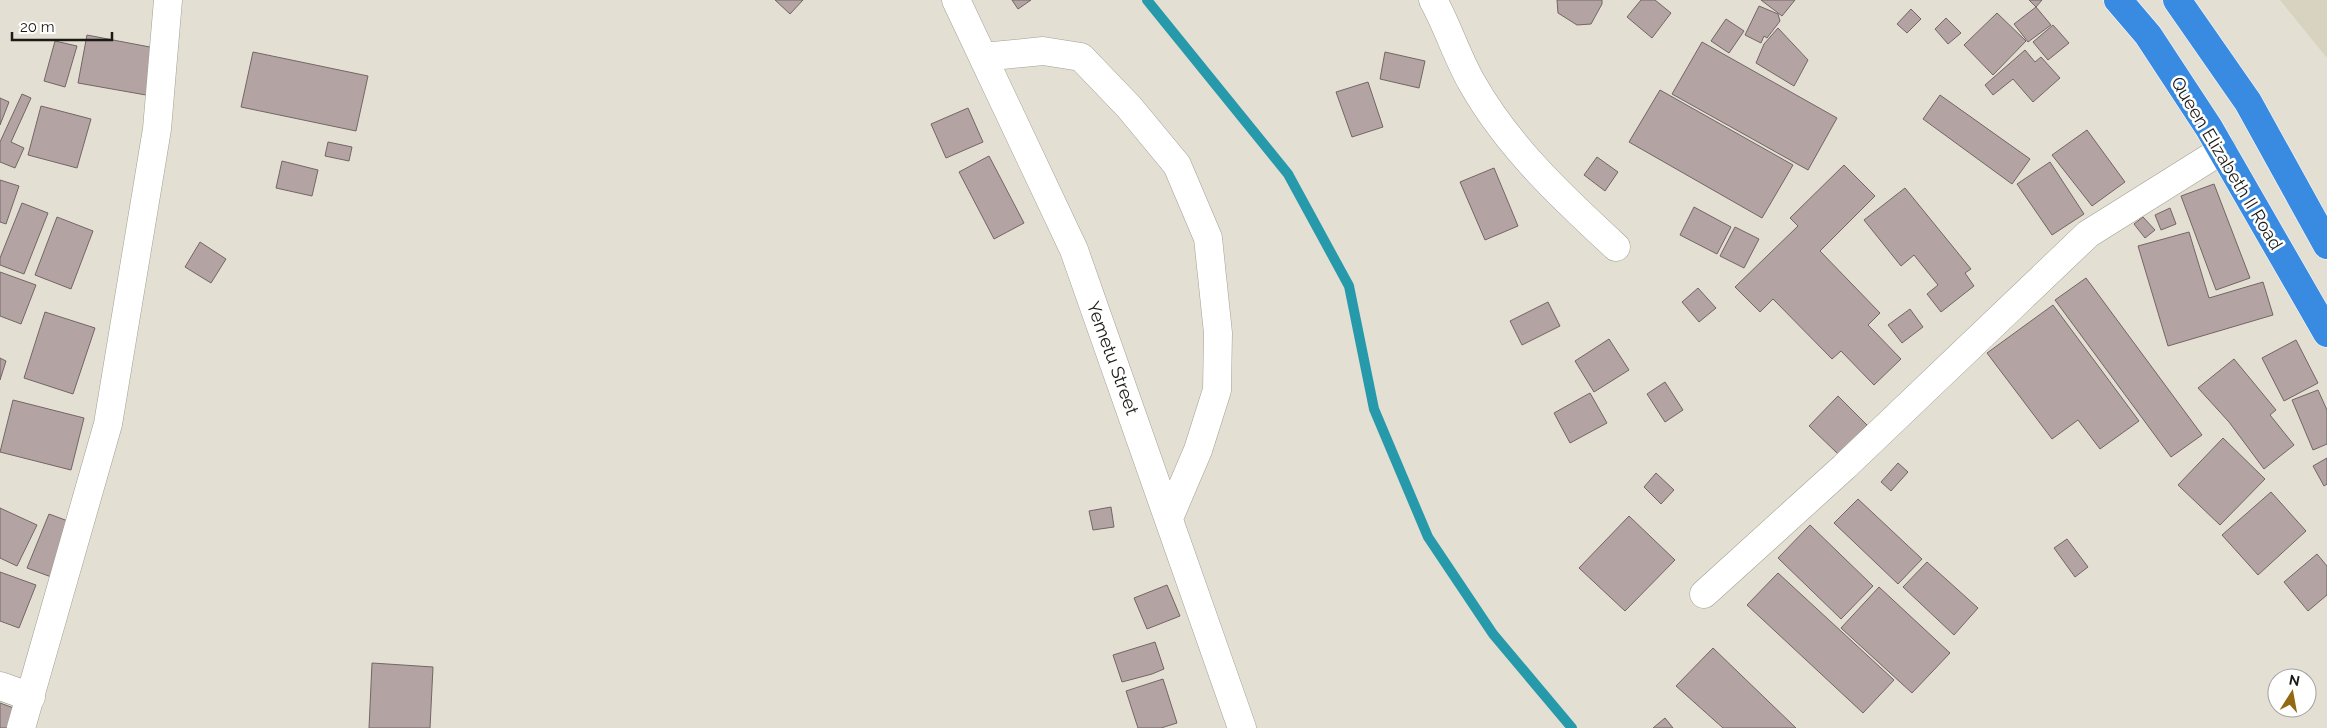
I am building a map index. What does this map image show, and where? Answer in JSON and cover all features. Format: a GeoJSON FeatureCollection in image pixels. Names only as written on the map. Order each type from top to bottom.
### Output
{"type":"FeatureCollection","features":[{"type":"Feature","properties":{"kind":"highway","name":"Queen Elizabeth II Road"},"geometry":{"type":"LineString","coordinates":[[2118,0],[2148,35],[2222,150],[2327,333]]}},
{"type":"Feature","properties":{"kind":"highway"},"geometry":{"type":"LineString","coordinates":[[2177,0],[2248,102],[2327,246]]}},
{"type":"Feature","properties":{"kind":"street"},"geometry":{"type":"LineString","coordinates":[[21,728],[108,424],[157,129],[168,0]]}},
{"type":"Feature","properties":{"kind":"street","name":"Yemetu Street"},"geometry":{"type":"LineString","coordinates":[[956,0],[1074,250],[1242,728]]}},
{"type":"Feature","properties":{"kind":"street"},"geometry":{"type":"LineString","coordinates":[[1433,0],[1472,83],[1508,136],[1564,199],[1616,247]]}},
{"type":"Feature","properties":{"kind":"street"},"geometry":{"type":"LineString","coordinates":[[983,57],[1043,52],[1081,57],[1129,108],[1176,166],[1208,238],[1218,333],[1217,390],[1198,450],[1169,518]]}},
{"type":"Feature","properties":{"kind":"street"},"geometry":{"type":"LineString","coordinates":[[1704,594],[1844,467],[2088,234],[2222,150]]}},
{"type":"Feature","properties":{"kind":"street"},"geometry":{"type":"LineString","coordinates":[[0,686],[31,697]]}},
{"type":"Feature","properties":{"kind":"shaded area"},"geometry":{"type":"Polygon","coordinates":[[[2280,0],[2327,0],[2327,58],[2280,0]]]}},
{"type":"Feature","properties":{"kind":"building"},"geometry":{"type":"Polygon","coordinates":[[[775,0],[803,0],[790,14],[775,0]]]}},
{"type":"Feature","properties":{"kind":"building"},"geometry":{"type":"Polygon","coordinates":[[[1012,0],[1031,0],[1018,9],[1012,0]]]}},
{"type":"Feature","properties":{"kind":"building"},"geometry":{"type":"Polygon","coordinates":[[[1557,0],[1602,0],[1602,4],[1591,24],[1577,25],[1558,13],[1557,0]]]}},
{"type":"Feature","properties":{"kind":"building"},"geometry":{"type":"Polygon","coordinates":[[[1641,0],[1655,0],[1671,13],[1652,38],[1627,17],[1641,0]]]}},
{"type":"Feature","properties":{"kind":"building"},"geometry":{"type":"Polygon","coordinates":[[[1761,0],[1795,0],[1782,16],[1761,0]]]}},
{"type":"Feature","properties":{"kind":"building"},"geometry":{"type":"Polygon","coordinates":[[[2029,0],[2042,0],[2036,7],[2029,0]]]}},
{"type":"Feature","properties":{"kind":"building"},"geometry":{"type":"Polygon","coordinates":[[[1759,6],[1778,14],[1780,21],[1767,38],[1764,36],[1761,43],[1745,35],[1759,6]]]}},
{"type":"Feature","properties":{"kind":"building"},"geometry":{"type":"Polygon","coordinates":[[[2036,7],[2051,25],[2028,42],[2014,24],[2036,7]]]}},
{"type":"Feature","properties":{"kind":"building"},"geometry":{"type":"Polygon","coordinates":[[[1911,9],[1921,19],[1907,33],[1897,24],[1911,9]]]}},
{"type":"Feature","properties":{"kind":"building"},"geometry":{"type":"Polygon","coordinates":[[[1997,13],[2026,41],[1993,75],[1964,45],[1997,13]]]}},
{"type":"Feature","properties":{"kind":"building"},"geometry":{"type":"Polygon","coordinates":[[[1946,18],[1961,33],[1948,44],[1935,29],[1946,18]]]}},
{"type":"Feature","properties":{"kind":"building"},"geometry":{"type":"Polygon","coordinates":[[[1726,19],[1744,31],[1729,53],[1711,41],[1726,19]]]}},
{"type":"Feature","properties":{"kind":"building"},"geometry":{"type":"Polygon","coordinates":[[[2053,25],[2069,43],[2048,60],[2033,42],[2053,25]]]}},
{"type":"Feature","properties":{"kind":"building"},"geometry":{"type":"Polygon","coordinates":[[[1778,28],[1808,60],[1794,86],[1756,63],[1764,44],[1778,28]]]}},
{"type":"Feature","properties":{"kind":"building"},"geometry":{"type":"Polygon","coordinates":[[[87,35],[155,48],[146,95],[78,83],[87,35]]]}},
{"type":"Feature","properties":{"kind":"building"},"geometry":{"type":"Polygon","coordinates":[[[55,41],[77,46],[65,87],[44,81],[55,41]]]}},
{"type":"Feature","properties":{"kind":"building"},"geometry":{"type":"Polygon","coordinates":[[[1702,42],[1837,118],[1808,170],[1672,94],[1702,42]]]}},
{"type":"Feature","properties":{"kind":"building"},"geometry":{"type":"Polygon","coordinates":[[[2025,50],[2035,62],[2041,57],[2060,78],[2033,102],[2013,79],[1993,95],[1985,85],[2025,50]]]}},
{"type":"Feature","properties":{"kind":"building"},"geometry":{"type":"Polygon","coordinates":[[[253,52],[368,76],[356,131],[241,107],[253,52]]]}},
{"type":"Feature","properties":{"kind":"building"},"geometry":{"type":"Polygon","coordinates":[[[1385,52],[1425,61],[1419,88],[1380,79],[1385,52]]]}},
{"type":"Feature","properties":{"kind":"building"},"geometry":{"type":"Polygon","coordinates":[[[1368,82],[1383,127],[1352,137],[1336,92],[1368,82]]]}},
{"type":"Feature","properties":{"kind":"building"},"geometry":{"type":"Polygon","coordinates":[[[1660,90],[1793,165],[1762,218],[1629,142],[1660,90]]]}},
{"type":"Feature","properties":{"kind":"building"},"geometry":{"type":"Polygon","coordinates":[[[22,94],[31,98],[11,142],[24,148],[15,168],[0,162],[0,142],[22,94]]]}},
{"type":"Feature","properties":{"kind":"building"},"geometry":{"type":"Polygon","coordinates":[[[1940,95],[2030,159],[2012,184],[1923,119],[1940,95]]]}},
{"type":"Feature","properties":{"kind":"building"},"geometry":{"type":"Polygon","coordinates":[[[0,98],[9,102],[0,125],[0,98]]]}},
{"type":"Feature","properties":{"kind":"building"},"geometry":{"type":"Polygon","coordinates":[[[41,106],[91,119],[77,168],[28,155],[41,106]]]}},
{"type":"Feature","properties":{"kind":"building"},"geometry":{"type":"Polygon","coordinates":[[[968,108],[983,142],[946,158],[931,124],[968,108]]]}},
{"type":"Feature","properties":{"kind":"building"},"geometry":{"type":"Polygon","coordinates":[[[2087,130],[2125,182],[2092,206],[2052,155],[2087,130]]]}},
{"type":"Feature","properties":{"kind":"building"},"geometry":{"type":"Polygon","coordinates":[[[328,142],[352,147],[349,161],[325,156],[328,142]]]}},
{"type":"Feature","properties":{"kind":"building"},"geometry":{"type":"Polygon","coordinates":[[[989,156],[1024,223],[994,239],[959,172],[989,156]]]}},
{"type":"Feature","properties":{"kind":"building"},"geometry":{"type":"Polygon","coordinates":[[[1597,157],[1618,172],[1605,191],[1584,175],[1597,157]]]}},
{"type":"Feature","properties":{"kind":"building"},"geometry":{"type":"Polygon","coordinates":[[[282,161],[318,170],[312,196],[276,188],[282,161]]]}},
{"type":"Feature","properties":{"kind":"building"},"geometry":{"type":"Polygon","coordinates":[[[2050,162],[2084,214],[2052,235],[2017,184],[2050,162]]]}},
{"type":"Feature","properties":{"kind":"building"},"geometry":{"type":"Polygon","coordinates":[[[1844,165],[1875,196],[1820,251],[1880,313],[1868,325],[1901,359],[1874,385],[1841,351],[1832,359],[1773,299],[1760,312],[1735,287],[1798,226],[1790,218],[1844,165]]]}},
{"type":"Feature","properties":{"kind":"building"},"geometry":{"type":"Polygon","coordinates":[[[1494,168],[1518,226],[1485,240],[1460,182],[1494,168]]]}},
{"type":"Feature","properties":{"kind":"building"},"geometry":{"type":"Polygon","coordinates":[[[0,180],[19,186],[6,224],[0,222],[0,180]]]}},
{"type":"Feature","properties":{"kind":"building"},"geometry":{"type":"Polygon","coordinates":[[[2214,184],[2250,278],[2216,290],[2181,196],[2214,184]]]}},
{"type":"Feature","properties":{"kind":"building"},"geometry":{"type":"Polygon","coordinates":[[[1905,188],[1971,269],[1965,273],[1974,286],[1941,312],[1927,294],[1938,285],[1914,255],[1901,266],[1864,220],[1905,188]]]}},
{"type":"Feature","properties":{"kind":"building"},"geometry":{"type":"Polygon","coordinates":[[[22,203],[48,213],[24,274],[0,265],[0,258],[22,203]]]}},
{"type":"Feature","properties":{"kind":"building"},"geometry":{"type":"Polygon","coordinates":[[[1694,207],[1731,227],[1717,254],[1680,235],[1694,207]]]}},
{"type":"Feature","properties":{"kind":"building"},"geometry":{"type":"Polygon","coordinates":[[[2170,208],[2176,224],[2161,230],[2155,215],[2170,208]]]}},
{"type":"Feature","properties":{"kind":"building"},"geometry":{"type":"Polygon","coordinates":[[[57,217],[93,231],[71,289],[35,275],[57,217]]]}},
{"type":"Feature","properties":{"kind":"building"},"geometry":{"type":"Polygon","coordinates":[[[2143,217],[2155,230],[2145,238],[2134,224],[2143,217]]]}},
{"type":"Feature","properties":{"kind":"building"},"geometry":{"type":"Polygon","coordinates":[[[1735,227],[1759,239],[1744,268],[1720,256],[1735,227]]]}},
{"type":"Feature","properties":{"kind":"building"},"geometry":{"type":"Polygon","coordinates":[[[2189,232],[2209,298],[2263,282],[2273,315],[2168,346],[2138,246],[2189,232]]]}},
{"type":"Feature","properties":{"kind":"building"},"geometry":{"type":"Polygon","coordinates":[[[200,242],[226,259],[211,283],[185,267],[200,242]]]}},
{"type":"Feature","properties":{"kind":"building"},"geometry":{"type":"Polygon","coordinates":[[[0,272],[36,285],[21,324],[0,316],[0,272]]]}},
{"type":"Feature","properties":{"kind":"building"},"geometry":{"type":"Polygon","coordinates":[[[2086,278],[2202,435],[2171,457],[2055,300],[2086,278]]]}},
{"type":"Feature","properties":{"kind":"building"},"geometry":{"type":"Polygon","coordinates":[[[1698,288],[1716,308],[1699,322],[1682,302],[1698,288]]]}},
{"type":"Feature","properties":{"kind":"building"},"geometry":{"type":"Polygon","coordinates":[[[1548,302],[1560,326],[1522,345],[1510,321],[1548,302]]]}},
{"type":"Feature","properties":{"kind":"building"},"geometry":{"type":"Polygon","coordinates":[[[2053,305],[2139,421],[2100,449],[2078,420],[2052,439],[1987,353],[2053,305]]]}},
{"type":"Feature","properties":{"kind":"building"},"geometry":{"type":"Polygon","coordinates":[[[1910,309],[1923,327],[1902,343],[1888,325],[1910,309]]]}},
{"type":"Feature","properties":{"kind":"building"},"geometry":{"type":"Polygon","coordinates":[[[45,312],[95,328],[73,394],[24,378],[45,312]]]}},
{"type":"Feature","properties":{"kind":"building"},"geometry":{"type":"Polygon","coordinates":[[[1609,339],[1629,370],[1594,392],[1575,361],[1609,339]]]}},
{"type":"Feature","properties":{"kind":"building"},"geometry":{"type":"Polygon","coordinates":[[[2296,340],[2318,383],[2284,401],[2262,358],[2296,340]]]}},
{"type":"Feature","properties":{"kind":"building"},"geometry":{"type":"Polygon","coordinates":[[[0,358],[6,361],[0,380],[0,358]]]}},
{"type":"Feature","properties":{"kind":"building"},"geometry":{"type":"Polygon","coordinates":[[[2234,359],[2276,410],[2270,415],[2294,445],[2264,469],[2229,422],[2198,388],[2234,359]]]}},
{"type":"Feature","properties":{"kind":"building"},"geometry":{"type":"Polygon","coordinates":[[[1665,382],[1683,410],[1665,422],[1647,394],[1665,382]]]}},
{"type":"Feature","properties":{"kind":"building"},"geometry":{"type":"Polygon","coordinates":[[[2318,390],[2327,410],[2327,444],[2313,450],[2292,400],[2318,390]]]}},
{"type":"Feature","properties":{"kind":"building"},"geometry":{"type":"Polygon","coordinates":[[[1590,393],[1607,423],[1570,443],[1554,413],[1590,393]]]}},
{"type":"Feature","properties":{"kind":"building"},"geometry":{"type":"Polygon","coordinates":[[[1838,396],[1867,425],[1838,454],[1809,426],[1838,396]]]}},
{"type":"Feature","properties":{"kind":"building"},"geometry":{"type":"Polygon","coordinates":[[[13,400],[84,418],[71,470],[0,452],[13,400]]]}},
{"type":"Feature","properties":{"kind":"building"},"geometry":{"type":"Polygon","coordinates":[[[2223,438],[2265,479],[2220,525],[2178,485],[2223,438]]]}},
{"type":"Feature","properties":{"kind":"building"},"geometry":{"type":"Polygon","coordinates":[[[2327,458],[2327,484],[2324,486],[2313,466],[2327,458]]]}},
{"type":"Feature","properties":{"kind":"building"},"geometry":{"type":"Polygon","coordinates":[[[1898,463],[1908,472],[1891,491],[1881,482],[1898,463]]]}},
{"type":"Feature","properties":{"kind":"building"},"geometry":{"type":"Polygon","coordinates":[[[1656,473],[1674,490],[1661,504],[1644,487],[1656,473]]]}},
{"type":"Feature","properties":{"kind":"building"},"geometry":{"type":"Polygon","coordinates":[[[2271,492],[2306,531],[2258,575],[2222,535],[2271,492]]]}},
{"type":"Feature","properties":{"kind":"building"},"geometry":{"type":"Polygon","coordinates":[[[1858,499],[1922,559],[1898,584],[1834,523],[1858,499]]]}},
{"type":"Feature","properties":{"kind":"building"},"geometry":{"type":"Polygon","coordinates":[[[1111,507],[1114,527],[1093,530],[1089,511],[1111,507]]]}},
{"type":"Feature","properties":{"kind":"building"},"geometry":{"type":"Polygon","coordinates":[[[0,508],[37,525],[17,566],[0,558],[0,508]]]}},
{"type":"Feature","properties":{"kind":"building"},"geometry":{"type":"Polygon","coordinates":[[[49,514],[76,524],[54,578],[27,568],[49,514]]]}},
{"type":"Feature","properties":{"kind":"building"},"geometry":{"type":"Polygon","coordinates":[[[1629,516],[1675,560],[1625,611],[1579,568],[1629,516]]]}},
{"type":"Feature","properties":{"kind":"building"},"geometry":{"type":"Polygon","coordinates":[[[1810,525],[1873,586],[1841,619],[1778,558],[1810,525]]]}},
{"type":"Feature","properties":{"kind":"building"},"geometry":{"type":"Polygon","coordinates":[[[2067,539],[2088,567],[2075,577],[2054,548],[2067,539]]]}},
{"type":"Feature","properties":{"kind":"building"},"geometry":{"type":"Polygon","coordinates":[[[2317,554],[2327,566],[2327,595],[2308,611],[2284,582],[2317,554]]]}},
{"type":"Feature","properties":{"kind":"building"},"geometry":{"type":"Polygon","coordinates":[[[1927,562],[1978,608],[1954,635],[1903,587],[1927,562]]]}},
{"type":"Feature","properties":{"kind":"building"},"geometry":{"type":"Polygon","coordinates":[[[0,572],[36,585],[19,628],[0,621],[0,572]]]}},
{"type":"Feature","properties":{"kind":"building"},"geometry":{"type":"Polygon","coordinates":[[[1778,573],[1894,680],[1863,713],[1747,605],[1778,573]]]}},
{"type":"Feature","properties":{"kind":"building"},"geometry":{"type":"Polygon","coordinates":[[[1167,585],[1180,616],[1147,629],[1134,598],[1167,585]]]}},
{"type":"Feature","properties":{"kind":"building"},"geometry":{"type":"Polygon","coordinates":[[[1879,587],[1950,653],[1912,693],[1841,628],[1879,587]]]}},
{"type":"Feature","properties":{"kind":"building"},"geometry":{"type":"Polygon","coordinates":[[[1155,642],[1164,669],[1122,682],[1113,655],[1155,642]]]}},
{"type":"Feature","properties":{"kind":"building"},"geometry":{"type":"Polygon","coordinates":[[[1713,648],[1796,728],[1723,728],[1676,686],[1713,648]]]}},
{"type":"Feature","properties":{"kind":"building"},"geometry":{"type":"Polygon","coordinates":[[[372,663],[433,667],[430,728],[369,728],[372,663]]]}},
{"type":"Feature","properties":{"kind":"building"},"geometry":{"type":"Polygon","coordinates":[[[1163,679],[1177,723],[1161,728],[1138,728],[1126,691],[1163,679]]]}},
{"type":"Feature","properties":{"kind":"building"},"geometry":{"type":"Polygon","coordinates":[[[0,703],[19,710],[12,728],[0,728],[0,703]]]}},
{"type":"Feature","properties":{"kind":"building"},"geometry":{"type":"Polygon","coordinates":[[[1665,718],[1673,728],[1653,728],[1665,718]]]}},
{"type":"Feature","properties":{"kind":"waterway"},"geometry":{"type":"LineString","coordinates":[[1147,0],[1288,174],[1349,286],[1374,409],[1428,537],[1493,634],[1572,728]]}}]}
